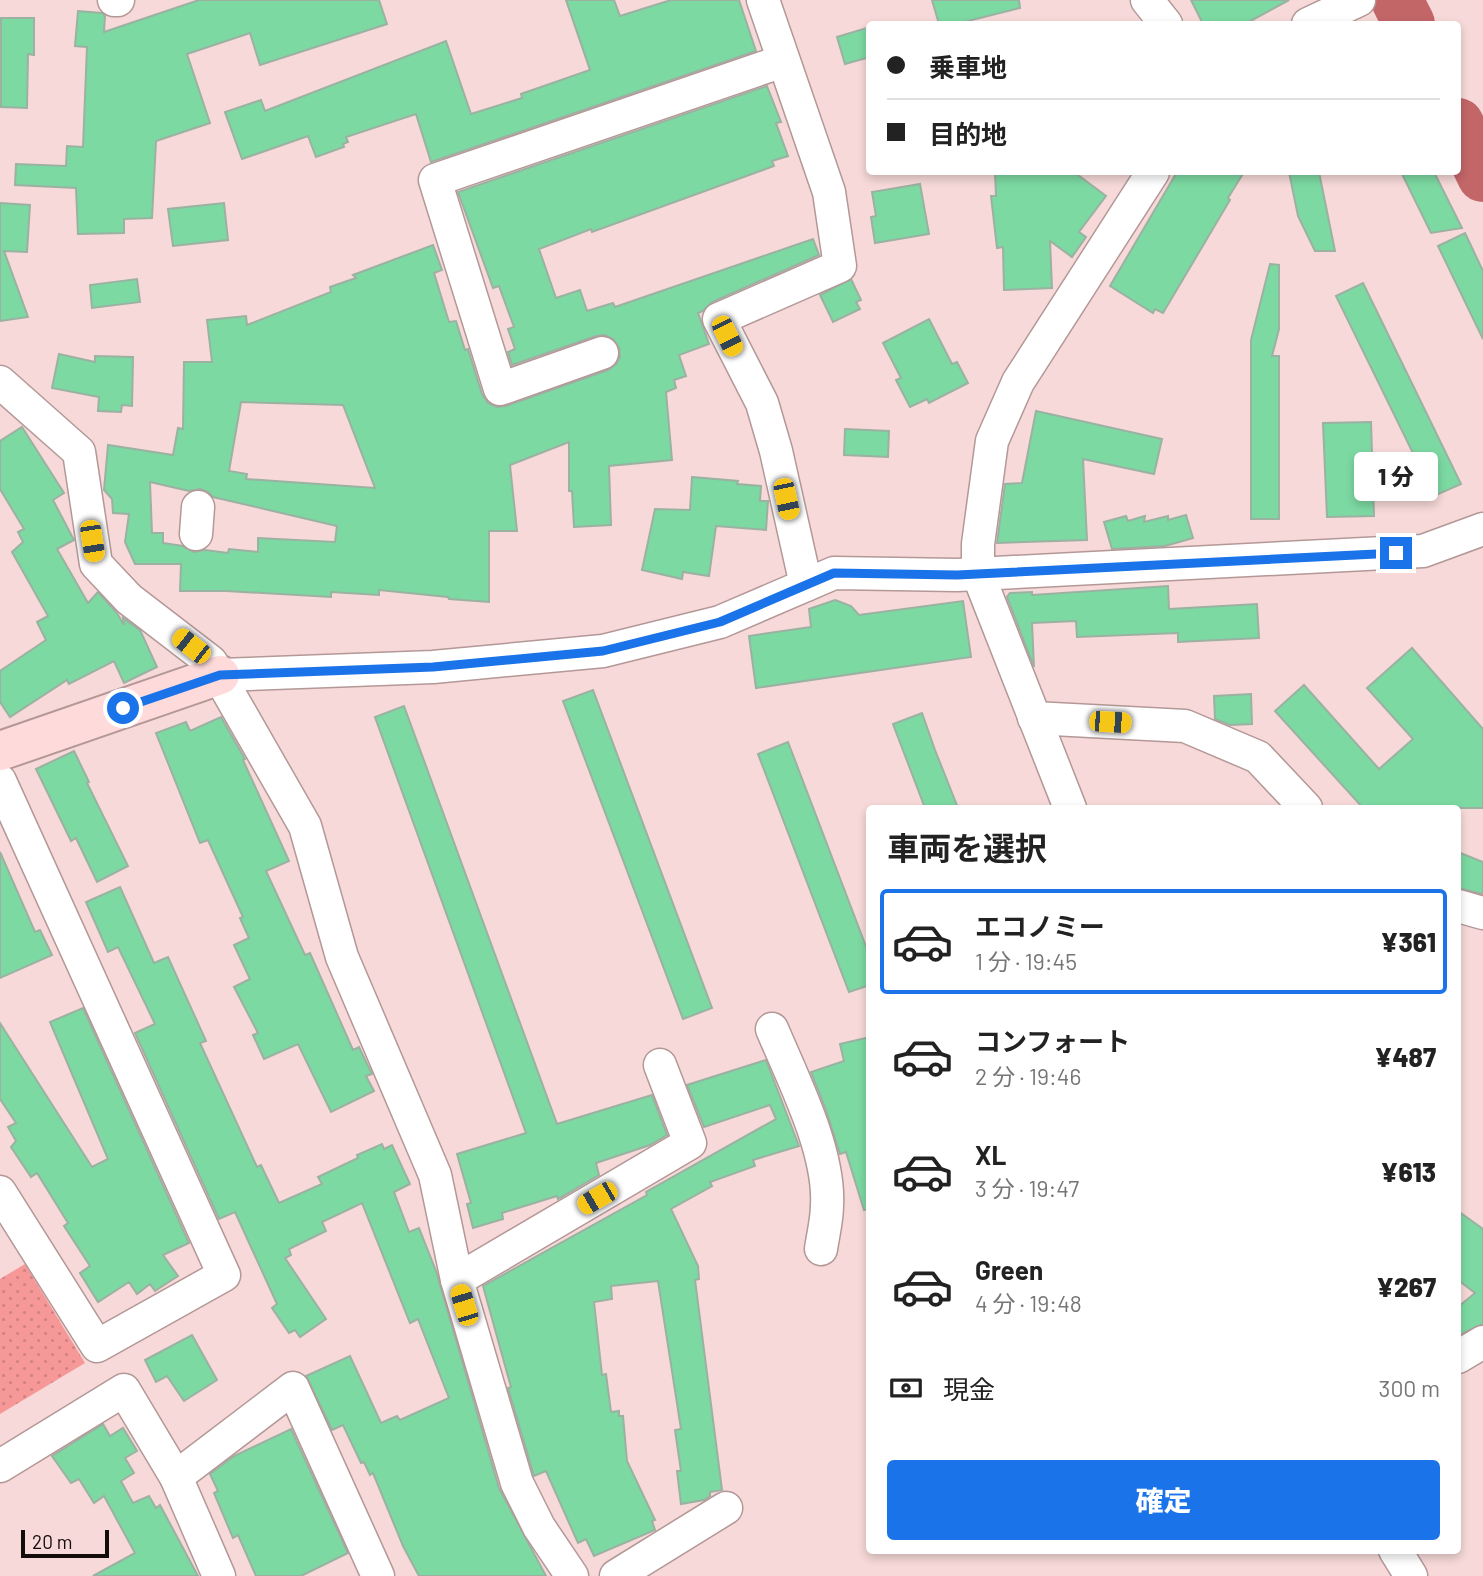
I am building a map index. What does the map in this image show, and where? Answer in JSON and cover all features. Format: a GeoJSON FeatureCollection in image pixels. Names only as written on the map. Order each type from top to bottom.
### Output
{"type":"FeatureCollection","features":[{"type":"Feature","properties":{"kind":"street"},"geometry":{"type":"LineString","coordinates":[[763,0],[829,192],[840,265],[719,319],[762,403],[806,585]]}},
{"type":"Feature","properties":{"kind":"street"},"geometry":{"type":"LineString","coordinates":[[1147,0],[1164,21]]}},
{"type":"Feature","properties":{"kind":"street"},"geometry":{"type":"LineString","coordinates":[[1315,14],[1359,0]]}},
{"type":"Feature","properties":{"kind":"street"},"geometry":{"type":"LineString","coordinates":[[602,354],[500,389],[435,180],[783,61]]}},
{"type":"Feature","properties":{"kind":"street"},"geometry":{"type":"LineString","coordinates":[[1069,805],[978,574],[978,544],[992,441],[1018,382],[1151,175]]}},
{"type":"Feature","properties":{"kind":"street"},"geometry":{"type":"LineString","coordinates":[[0,382],[79,452],[96,564],[129,599],[211,662],[305,826],[342,957],[435,1175],[457,1280],[517,1483],[539,1527],[572,1576]]}},
{"type":"Feature","properties":{"kind":"street"},"geometry":{"type":"LineString","coordinates":[[0,751],[220,675],[433,667],[603,651],[720,622],[834,573],[978,574],[1423,551],[1483,529]]}},
{"type":"Feature","properties":{"kind":"street"},"geometry":{"type":"LineString","coordinates":[[1034,718],[1185,726],[1258,757],[1303,805]]}},
{"type":"Feature","properties":{"kind":"street"},"geometry":{"type":"LineString","coordinates":[[0,781],[224,1275],[97,1346],[0,1192]]}},
{"type":"Feature","properties":{"kind":"street"},"geometry":{"type":"LineString","coordinates":[[1461,907],[1483,913]]}},
{"type":"Feature","properties":{"kind":"street"},"geometry":{"type":"LineString","coordinates":[[772,1029],[821,1154],[828,1203],[821,1249]]}},
{"type":"Feature","properties":{"kind":"street"},"geometry":{"type":"LineString","coordinates":[[457,1280],[690,1143],[660,1065]]}},
{"type":"Feature","properties":{"kind":"street"},"geometry":{"type":"LineString","coordinates":[[1461,1355],[1483,1342]]}},
{"type":"Feature","properties":{"kind":"street"},"geometry":{"type":"LineString","coordinates":[[176,1477],[293,1388],[379,1576]]}},
{"type":"Feature","properties":{"kind":"street"},"geometry":{"type":"LineString","coordinates":[[0,1466],[124,1391],[176,1477],[219,1576]]}},
{"type":"Feature","properties":{"kind":"street"},"geometry":{"type":"LineString","coordinates":[[616,1576],[726,1508]]}},
{"type":"Feature","properties":{"kind":"street"},"geometry":{"type":"LineString","coordinates":[[1397,1554],[1411,1576]]}},
{"type":"Feature","properties":{"kind":"shaded area"},"geometry":{"type":"Polygon","coordinates":[[[25,1264],[85,1363],[0,1414],[0,1279],[25,1264]]]}},
{"type":"Feature","properties":{"kind":"building"},"geometry":{"type":"Polygon","coordinates":[[[199,0],[379,0],[387,24],[260,65],[250,33],[187,54],[210,123],[156,141],[152,218],[124,219],[124,233],[78,234],[76,188],[15,185],[16,164],[66,166],[67,146],[83,147],[87,47],[75,46],[78,11],[102,13],[105,16],[104,32],[199,0]]]}},
{"type":"Feature","properties":{"kind":"building"},"geometry":{"type":"Polygon","coordinates":[[[566,0],[614,0],[620,16],[671,0],[739,0],[756,51],[431,162],[416,114],[346,137],[348,142],[343,144],[344,147],[316,157],[308,136],[242,159],[225,112],[261,100],[265,111],[446,41],[471,114],[522,98],[521,94],[590,70],[566,0]]]}},
{"type":"Feature","properties":{"kind":"building"},"geometry":{"type":"Polygon","coordinates":[[[932,0],[1019,0],[1020,8],[968,21],[938,21],[932,0]]]}},
{"type":"Feature","properties":{"kind":"building"},"geometry":{"type":"Polygon","coordinates":[[[1191,0],[1289,0],[1250,21],[1202,21],[1191,0]]]}},
{"type":"Feature","properties":{"kind":"building"},"geometry":{"type":"Polygon","coordinates":[[[1,18],[34,18],[34,55],[28,54],[27,108],[1,107],[1,18]]]}},
{"type":"Feature","properties":{"kind":"building"},"geometry":{"type":"Polygon","coordinates":[[[866,28],[866,58],[845,64],[837,37],[866,28]]]}},
{"type":"Feature","properties":{"kind":"building"},"geometry":{"type":"Polygon","coordinates":[[[767,86],[781,122],[776,123],[788,156],[772,161],[774,166],[539,249],[556,298],[580,290],[587,311],[613,303],[615,307],[813,239],[819,255],[712,302],[698,313],[709,344],[679,355],[686,376],[674,380],[676,388],[666,392],[672,460],[609,466],[611,525],[574,527],[572,491],[569,491],[569,442],[510,465],[517,531],[489,531],[489,602],[379,590],[379,595],[331,592],[331,597],[180,591],[181,564],[135,564],[125,542],[129,514],[113,513],[112,499],[104,490],[108,445],[173,455],[178,428],[183,429],[184,362],[212,362],[207,320],[246,316],[247,325],[331,292],[330,287],[356,278],[353,275],[433,245],[442,270],[434,273],[449,322],[456,321],[482,394],[488,403],[497,407],[506,406],[608,370],[616,364],[620,357],[619,348],[613,339],[605,335],[512,365],[508,352],[515,349],[508,329],[514,327],[499,286],[493,288],[458,192],[767,86]],[[241,402],[229,471],[247,474],[246,479],[375,488],[343,405],[241,402]],[[150,482],[152,533],[163,533],[163,543],[183,546],[194,552],[205,550],[228,553],[229,549],[258,552],[258,538],[335,542],[337,526],[213,497],[200,489],[189,491],[150,482]]]}},
{"type":"Feature","properties":{"kind":"building"},"geometry":{"type":"Polygon","coordinates":[[[995,175],[1078,175],[1106,196],[1079,232],[1086,237],[1072,257],[1050,241],[1052,288],[1004,290],[1003,247],[997,248],[991,196],[996,196],[995,175]]]}},
{"type":"Feature","properties":{"kind":"building"},"geometry":{"type":"Polygon","coordinates":[[[1175,175],[1242,175],[1163,313],[1155,309],[1153,313],[1110,286],[1175,175]]]}},
{"type":"Feature","properties":{"kind":"building"},"geometry":{"type":"Polygon","coordinates":[[[1290,175],[1320,175],[1335,251],[1315,251],[1298,216],[1290,175]]]}},
{"type":"Feature","properties":{"kind":"building"},"geometry":{"type":"Polygon","coordinates":[[[1402,175],[1436,175],[1462,228],[1431,233],[1402,175]]]}},
{"type":"Feature","properties":{"kind":"building"},"geometry":{"type":"Polygon","coordinates":[[[920,184],[929,234],[875,243],[871,217],[876,216],[872,192],[920,184]]]}},
{"type":"Feature","properties":{"kind":"building"},"geometry":{"type":"Polygon","coordinates":[[[0,203],[30,205],[27,252],[4,251],[28,317],[0,321],[0,203]]]}},
{"type":"Feature","properties":{"kind":"building"},"geometry":{"type":"Polygon","coordinates":[[[224,203],[228,240],[173,246],[168,209],[224,203]]]}},
{"type":"Feature","properties":{"kind":"building"},"geometry":{"type":"Polygon","coordinates":[[[1465,233],[1483,271],[1483,339],[1438,246],[1465,233]]]}},
{"type":"Feature","properties":{"kind":"building"},"geometry":{"type":"Polygon","coordinates":[[[1270,264],[1279,265],[1279,329],[1272,356],[1279,356],[1279,519],[1251,519],[1251,340],[1270,264]]]}},
{"type":"Feature","properties":{"kind":"building"},"geometry":{"type":"Polygon","coordinates":[[[137,279],[140,302],[92,308],[90,285],[137,279]]]}},
{"type":"Feature","properties":{"kind":"building"},"geometry":{"type":"Polygon","coordinates":[[[851,279],[861,300],[856,302],[860,309],[833,322],[820,295],[851,279]]]}},
{"type":"Feature","properties":{"kind":"building"},"geometry":{"type":"Polygon","coordinates":[[[1363,283],[1461,484],[1434,496],[1336,296],[1363,283]]]}},
{"type":"Feature","properties":{"kind":"building"},"geometry":{"type":"Polygon","coordinates":[[[929,319],[952,364],[957,362],[968,383],[929,403],[927,399],[910,407],[896,380],[901,378],[883,343],[929,319]]]}},
{"type":"Feature","properties":{"kind":"building"},"geometry":{"type":"Polygon","coordinates":[[[59,354],[95,362],[95,356],[133,357],[132,406],[122,405],[121,412],[98,411],[99,397],[52,388],[59,354]]]}},
{"type":"Feature","properties":{"kind":"building"},"geometry":{"type":"Polygon","coordinates":[[[1036,411],[1162,439],[1154,474],[1083,459],[1087,540],[997,543],[1005,484],[1022,483],[1036,411]]]}},
{"type":"Feature","properties":{"kind":"building"},"geometry":{"type":"Polygon","coordinates":[[[1371,422],[1374,516],[1327,517],[1323,423],[1371,422]]]}},
{"type":"Feature","properties":{"kind":"building"},"geometry":{"type":"Polygon","coordinates":[[[22,427],[64,493],[53,500],[74,540],[57,549],[88,603],[98,592],[124,625],[123,618],[140,630],[157,667],[124,683],[114,661],[69,684],[67,680],[10,717],[0,702],[0,671],[46,640],[37,622],[48,616],[12,552],[23,542],[18,532],[24,529],[0,489],[0,441],[22,427]]]}},
{"type":"Feature","properties":{"kind":"building"},"geometry":{"type":"Polygon","coordinates":[[[845,429],[889,431],[888,457],[844,455],[845,429]]]}},
{"type":"Feature","properties":{"kind":"building"},"geometry":{"type":"Polygon","coordinates":[[[692,477],[761,486],[760,501],[768,501],[766,530],[716,526],[709,576],[683,572],[682,579],[642,570],[655,509],[690,510],[692,477]]]}},
{"type":"Feature","properties":{"kind":"building"},"geometry":{"type":"Polygon","coordinates":[[[1186,515],[1193,538],[1165,546],[1112,549],[1104,522],[1126,516],[1128,521],[1145,516],[1144,522],[1186,515]]]}},
{"type":"Feature","properties":{"kind":"building"},"geometry":{"type":"Polygon","coordinates":[[[1168,586],[1169,609],[1257,604],[1259,638],[1178,642],[1178,633],[1077,637],[1076,621],[1032,623],[1034,667],[1007,597],[1010,593],[1032,592],[1032,595],[1168,586]]]}},
{"type":"Feature","properties":{"kind":"building"},"geometry":{"type":"Polygon","coordinates":[[[835,600],[851,606],[859,615],[963,601],[971,657],[756,688],[749,636],[811,627],[809,609],[835,600]]]}},
{"type":"Feature","properties":{"kind":"building"},"geometry":{"type":"Polygon","coordinates":[[[1412,648],[1483,729],[1483,808],[1461,808],[1461,805],[1360,805],[1275,711],[1304,685],[1379,769],[1413,739],[1367,688],[1412,648]]]}},
{"type":"Feature","properties":{"kind":"building"},"geometry":{"type":"Polygon","coordinates":[[[593,690],[712,1008],[683,1019],[563,701],[593,690]]]}},
{"type":"Feature","properties":{"kind":"building"},"geometry":{"type":"Polygon","coordinates":[[[1251,694],[1252,724],[1230,725],[1215,719],[1214,696],[1251,694]]]}},
{"type":"Feature","properties":{"kind":"building"},"geometry":{"type":"Polygon","coordinates":[[[404,706],[557,1124],[652,1095],[667,1135],[650,1145],[596,1163],[599,1175],[558,1199],[557,1196],[502,1213],[503,1219],[473,1228],[467,1204],[471,1203],[457,1154],[526,1133],[375,717],[404,706]]]}},
{"type":"Feature","properties":{"kind":"building"},"geometry":{"type":"Polygon","coordinates":[[[922,713],[957,805],[924,805],[893,724],[922,713]]]}},
{"type":"Feature","properties":{"kind":"building"},"geometry":{"type":"Polygon","coordinates":[[[221,717],[245,759],[243,760],[289,861],[266,871],[305,955],[310,953],[353,1050],[359,1047],[372,1074],[366,1076],[374,1091],[331,1112],[298,1044],[264,1059],[253,1035],[258,1033],[234,987],[250,979],[234,945],[249,938],[240,918],[243,917],[208,840],[200,843],[156,733],[186,722],[190,731],[221,717]]]}},
{"type":"Feature","properties":{"kind":"building"},"geometry":{"type":"Polygon","coordinates":[[[788,742],[866,947],[866,986],[849,992],[758,754],[788,742]]]}},
{"type":"Feature","properties":{"kind":"building"},"geometry":{"type":"Polygon","coordinates":[[[74,751],[128,866],[97,882],[76,838],[71,841],[36,769],[74,751]]]}},
{"type":"Feature","properties":{"kind":"building"},"geometry":{"type":"Polygon","coordinates":[[[0,852],[35,932],[40,930],[52,955],[0,978],[0,852]]]}},
{"type":"Feature","properties":{"kind":"building"},"geometry":{"type":"Polygon","coordinates":[[[1461,853],[1483,862],[1483,894],[1461,889],[1461,853]]]}},
{"type":"Feature","properties":{"kind":"building"},"geometry":{"type":"Polygon","coordinates":[[[120,887],[154,963],[168,957],[206,1041],[200,1043],[257,1167],[261,1165],[279,1203],[322,1184],[318,1177],[358,1158],[357,1155],[382,1144],[384,1149],[392,1145],[410,1184],[394,1192],[409,1232],[419,1228],[436,1271],[499,1488],[546,1576],[419,1576],[403,1546],[373,1473],[370,1475],[364,1462],[361,1463],[343,1425],[332,1430],[306,1376],[350,1356],[381,1423],[397,1416],[400,1420],[449,1398],[418,1319],[410,1323],[362,1203],[322,1222],[326,1231],[289,1249],[291,1255],[285,1258],[326,1319],[300,1337],[295,1330],[289,1333],[272,1308],[277,1304],[235,1212],[219,1219],[135,1033],[155,1024],[118,947],[108,952],[86,902],[120,887]]]}},
{"type":"Feature","properties":{"kind":"building"},"geometry":{"type":"Polygon","coordinates":[[[83,1008],[189,1243],[163,1255],[178,1276],[155,1291],[150,1284],[137,1294],[129,1282],[98,1302],[80,1273],[90,1266],[64,1226],[68,1223],[37,1173],[31,1177],[11,1147],[16,1141],[8,1127],[16,1123],[0,1099],[0,1023],[92,1167],[108,1159],[50,1022],[83,1008]]]}},
{"type":"Feature","properties":{"kind":"building"},"geometry":{"type":"Polygon","coordinates":[[[866,1038],[864,1210],[846,1152],[840,1154],[811,1072],[844,1061],[840,1044],[866,1038]]]}},
{"type":"Feature","properties":{"kind":"building"},"geometry":{"type":"Polygon","coordinates":[[[766,1060],[799,1146],[753,1160],[755,1166],[710,1182],[712,1186],[671,1209],[698,1266],[699,1279],[695,1280],[722,1490],[710,1492],[710,1496],[704,1500],[681,1504],[677,1471],[681,1471],[675,1430],[681,1429],[658,1281],[611,1286],[612,1299],[594,1302],[602,1375],[606,1374],[611,1412],[619,1411],[619,1416],[623,1416],[627,1461],[655,1520],[652,1521],[655,1530],[594,1556],[586,1539],[578,1543],[546,1471],[534,1476],[508,1388],[511,1387],[483,1286],[647,1195],[646,1192],[776,1119],[770,1105],[704,1127],[687,1085],[766,1060]]]}},
{"type":"Feature","properties":{"kind":"building"},"geometry":{"type":"Polygon","coordinates":[[[1461,1213],[1483,1229],[1483,1324],[1461,1334],[1461,1305],[1475,1293],[1461,1282],[1461,1213]]]}},
{"type":"Feature","properties":{"kind":"building"},"geometry":{"type":"Polygon","coordinates":[[[192,1335],[217,1380],[184,1401],[167,1376],[156,1382],[145,1360],[192,1335]]]}},
{"type":"Feature","properties":{"kind":"building"},"geometry":{"type":"Polygon","coordinates":[[[103,1424],[110,1436],[123,1428],[137,1451],[125,1458],[134,1473],[121,1481],[133,1503],[149,1496],[156,1508],[160,1505],[198,1576],[93,1576],[135,1553],[104,1496],[94,1503],[79,1479],[71,1483],[52,1456],[103,1424]]]}},
{"type":"Feature","properties":{"kind":"building"},"geometry":{"type":"Polygon","coordinates":[[[291,1429],[348,1553],[301,1576],[256,1576],[238,1535],[233,1538],[214,1493],[218,1491],[210,1474],[234,1456],[291,1429]]]}},
{"type":"Feature","properties":{"kind":"waterway"},"geometry":{"type":"LineString","coordinates":[[1397,0],[1408,21]]}},
{"type":"Feature","properties":{"kind":"waterway"},"geometry":{"type":"LineString","coordinates":[[1461,130],[1483,176]]}},
{"type":"Feature","properties":{"kind":"route"},"geometry":{"type":"LineString","coordinates":[[123,708],[220,675],[433,667],[603,651],[720,622],[834,573],[957,575],[1396,553]]}}]}
